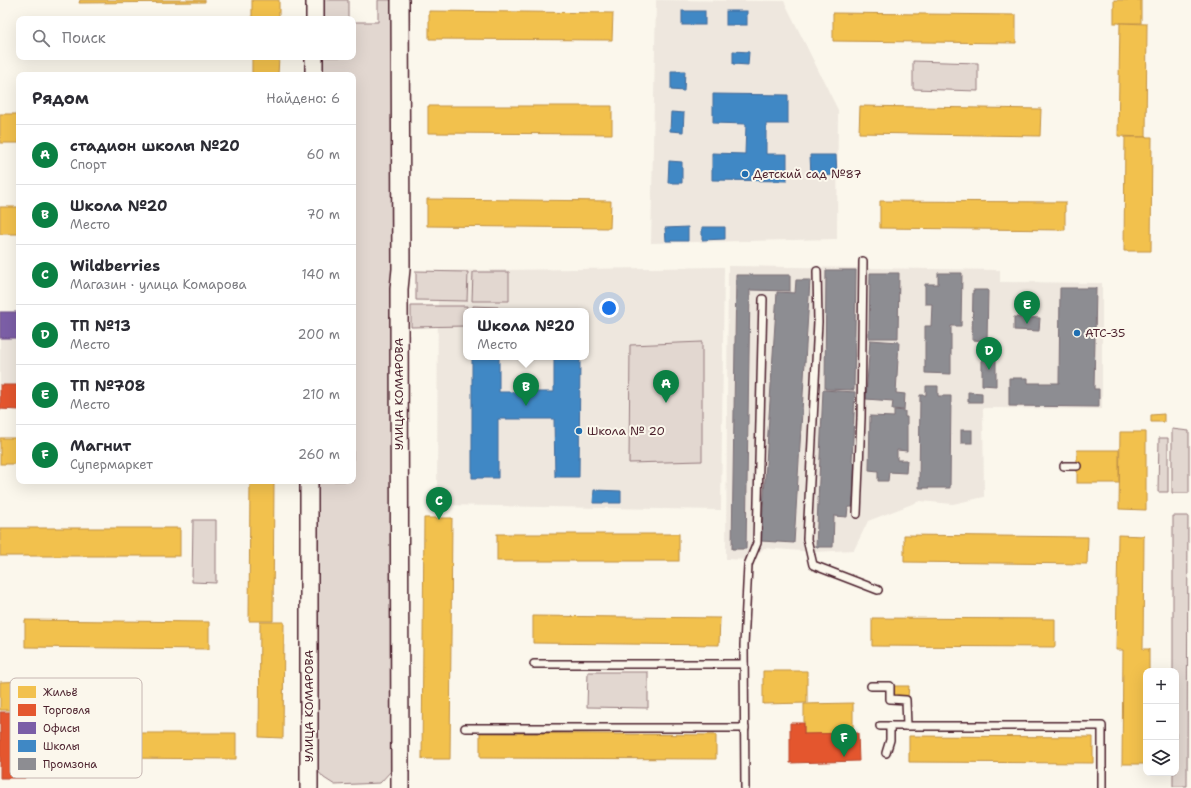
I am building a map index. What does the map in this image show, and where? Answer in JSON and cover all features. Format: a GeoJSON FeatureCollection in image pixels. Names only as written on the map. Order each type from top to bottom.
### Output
{"type":"FeatureCollection","features":[{"type":"Feature","properties":{"kind":"street"},"geometry":{"type":"LineString","coordinates":[[315,0],[315,16]]}},
{"type":"Feature","properties":{"kind":"street","name":"УЛИЦА КОМАРОВА"},"geometry":{"type":"LineString","coordinates":[[400,0],[400,788]]}},
{"type":"Feature","properties":{"kind":"street"},"geometry":{"type":"LineString","coordinates":[[314,60],[314,72]]}},
{"type":"Feature","properties":{"kind":"street","name":"УЛИЦА КОМАРОВА"},"geometry":{"type":"LineString","coordinates":[[309,484],[309,788]]}},
{"type":"Feature","properties":{"kind":"lane"},"geometry":{"type":"LineString","coordinates":[[857,514],[861,418],[863,261]]}},
{"type":"Feature","properties":{"kind":"lane"},"geometry":{"type":"LineString","coordinates":[[817,271],[818,322],[807,539],[814,565],[878,590]]}},
{"type":"Feature","properties":{"kind":"lane"},"geometry":{"type":"LineString","coordinates":[[745,788],[744,664],[748,565],[757,543],[763,300]]}},
{"type":"Feature","properties":{"kind":"lane"},"geometry":{"type":"LineString","coordinates":[[1064,466],[1077,466]]}},
{"type":"Feature","properties":{"kind":"lane"},"geometry":{"type":"LineString","coordinates":[[534,664],[744,664]]}},
{"type":"Feature","properties":{"kind":"lane"},"geometry":{"type":"LineString","coordinates":[[871,686],[890,686],[890,699],[906,700],[906,726]]}},
{"type":"Feature","properties":{"kind":"lane"},"geometry":{"type":"LineString","coordinates":[[880,726],[1102,726],[1102,788]]}},
{"type":"Feature","properties":{"kind":"lane"},"geometry":{"type":"LineString","coordinates":[[886,753],[890,740],[890,726]]}},
{"type":"Feature","properties":{"kind":"lane"},"geometry":{"type":"LineString","coordinates":[[465,728],[745,728]]}},
{"type":"Feature","properties":{"kind":"shaded area"},"geometry":{"type":"Polygon","coordinates":[[[320,0],[348,0],[348,16],[320,16],[320,0]]]}},
{"type":"Feature","properties":{"kind":"shaded area"},"geometry":{"type":"Polygon","coordinates":[[[378,0],[396,0],[397,753],[391,771],[380,783],[335,785],[324,778],[316,769],[317,484],[356,484],[356,72],[320,72],[320,60],[356,60],[356,22],[378,22],[378,0]]]}},
{"type":"Feature","properties":{"kind":"shaded area","name":"Детский сад №87"},"geometry":{"type":"Polygon","coordinates":[[[656,0],[784,1],[838,110],[837,239],[651,243],[656,0]]]}},
{"type":"Feature","properties":{"kind":"shaded area"},"geometry":{"type":"Polygon","coordinates":[[[913,61],[978,63],[978,91],[913,89],[913,61]]]}},
{"type":"Feature","properties":{"kind":"shaded area"},"geometry":{"type":"Polygon","coordinates":[[[728,266],[1000,270],[1000,282],[1102,283],[1102,409],[983,408],[984,497],[953,504],[920,501],[868,521],[854,550],[814,552],[764,548],[752,560],[726,559],[728,266]]]}},
{"type":"Feature","properties":{"kind":"shaded area","name":"Школа № 20"},"geometry":{"type":"Polygon","coordinates":[[[724,267],[721,510],[437,505],[438,271],[724,267]]]}},
{"type":"Feature","properties":{"kind":"shaded area"},"geometry":{"type":"Polygon","coordinates":[[[416,271],[468,272],[467,301],[416,300],[416,271]]]}},
{"type":"Feature","properties":{"kind":"shaded area"},"geometry":{"type":"Polygon","coordinates":[[[473,272],[509,272],[509,301],[472,301],[473,272]]]}},
{"type":"Feature","properties":{"kind":"shaded area"},"geometry":{"type":"Polygon","coordinates":[[[411,306],[467,306],[467,308],[463,308],[463,326],[411,327],[411,306]]]}},
{"type":"Feature","properties":{"kind":"shaded area"},"geometry":{"type":"Polygon","coordinates":[[[473,306],[498,307],[498,308],[473,308],[473,306]]]}},
{"type":"Feature","properties":{"kind":"shaded area"},"geometry":{"type":"Polygon","coordinates":[[[0,312],[16,312],[16,410],[0,410],[0,312]]]}},
{"type":"Feature","properties":{"kind":"shaded area"},"geometry":{"type":"Polygon","coordinates":[[[702,342],[702,461],[629,463],[630,345],[702,342]]]}},
{"type":"Feature","properties":{"kind":"shaded area"},"geometry":{"type":"Polygon","coordinates":[[[1172,429],[1189,431],[1189,493],[1172,493],[1172,429]]]}},
{"type":"Feature","properties":{"kind":"shaded area"},"geometry":{"type":"Polygon","coordinates":[[[1159,438],[1168,438],[1168,492],[1158,492],[1159,438]]]}},
{"type":"Feature","properties":{"kind":"shaded area"},"geometry":{"type":"Polygon","coordinates":[[[1173,516],[1188,516],[1187,786],[1173,786],[1173,776],[1179,776],[1179,668],[1173,668],[1173,516]]]}},
{"type":"Feature","properties":{"kind":"shaded area"},"geometry":{"type":"Polygon","coordinates":[[[193,520],[216,520],[216,583],[192,582],[193,520]]]}},
{"type":"Feature","properties":{"kind":"shaded area"},"geometry":{"type":"Polygon","coordinates":[[[588,672],[648,672],[648,708],[587,707],[588,672]]]}},
{"type":"Feature","properties":{"kind":"building: Жильё"},"geometry":{"type":"Polygon","coordinates":[[[80,0],[205,0],[205,2],[79,3],[80,0]]]}},
{"type":"Feature","properties":{"kind":"building: Жильё"},"geometry":{"type":"Polygon","coordinates":[[[252,0],[279,0],[279,16],[252,16],[252,0]]]}},
{"type":"Feature","properties":{"kind":"building: Жильё"},"geometry":{"type":"Polygon","coordinates":[[[1114,0],[1141,0],[1141,23],[1114,23],[1114,0]]]}},
{"type":"Feature","properties":{"kind":"building: Жильё"},"geometry":{"type":"Polygon","coordinates":[[[429,11],[613,13],[612,40],[429,39],[429,11]]]}},
{"type":"Feature","properties":{"kind":"building: Жильё"},"geometry":{"type":"Polygon","coordinates":[[[833,13],[1016,15],[1016,43],[833,41],[833,13]]]}},
{"type":"Feature","properties":{"kind":"building: Жильё"},"geometry":{"type":"Polygon","coordinates":[[[1120,23],[1147,24],[1146,137],[1118,136],[1120,23]]]}},
{"type":"Feature","properties":{"kind":"building: Жильё"},"geometry":{"type":"Polygon","coordinates":[[[252,60],[279,60],[278,72],[252,72],[252,60]]]}},
{"type":"Feature","properties":{"kind":"building: Жильё"},"geometry":{"type":"Polygon","coordinates":[[[428,106],[612,106],[612,134],[428,133],[428,106]]]}},
{"type":"Feature","properties":{"kind":"building: Жильё"},"geometry":{"type":"Polygon","coordinates":[[[860,106],[1041,109],[1040,136],[859,133],[860,106]]]}},
{"type":"Feature","properties":{"kind":"building: Жильё"},"geometry":{"type":"Polygon","coordinates":[[[0,114],[16,114],[16,143],[0,143],[0,114]]]}},
{"type":"Feature","properties":{"kind":"building: Жильё"},"geometry":{"type":"Polygon","coordinates":[[[1125,137],[1152,137],[1151,251],[1124,251],[1125,137]]]}},
{"type":"Feature","properties":{"kind":"building: Жильё"},"geometry":{"type":"Polygon","coordinates":[[[427,199],[611,201],[610,228],[427,226],[427,199]]]}},
{"type":"Feature","properties":{"kind":"building: Жильё"},"geometry":{"type":"Polygon","coordinates":[[[880,201],[1065,202],[1065,230],[880,228],[880,201]]]}},
{"type":"Feature","properties":{"kind":"building: Жильё"},"geometry":{"type":"Polygon","coordinates":[[[0,207],[16,207],[16,234],[0,234],[0,207]]]}},
{"type":"Feature","properties":{"kind":"building: Жильё"},"geometry":{"type":"Polygon","coordinates":[[[1164,414],[1164,422],[1151,422],[1151,415],[1164,414]]]}},
{"type":"Feature","properties":{"kind":"building: Жильё"},"geometry":{"type":"Polygon","coordinates":[[[1120,432],[1146,432],[1146,510],[1119,509],[1120,432]]]}},
{"type":"Feature","properties":{"kind":"building: Жильё"},"geometry":{"type":"Polygon","coordinates":[[[0,438],[16,438],[16,464],[0,464],[0,438]]]}},
{"type":"Feature","properties":{"kind":"building: Жильё"},"geometry":{"type":"Polygon","coordinates":[[[1077,450],[1119,450],[1119,483],[1077,483],[1077,450]]]}},
{"type":"Feature","properties":{"kind":"building: Жильё"},"geometry":{"type":"Polygon","coordinates":[[[250,484],[274,484],[273,621],[249,621],[250,484]]]}},
{"type":"Feature","properties":{"kind":"building: Жильё"},"geometry":{"type":"Polygon","coordinates":[[[424,518],[452,518],[450,759],[422,759],[424,518]]]}},
{"type":"Feature","properties":{"kind":"building: Жильё"},"geometry":{"type":"Polygon","coordinates":[[[0,528],[180,528],[180,556],[0,556],[0,528]]]}},
{"type":"Feature","properties":{"kind":"building: Жильё"},"geometry":{"type":"Polygon","coordinates":[[[497,534],[679,534],[679,561],[497,561],[497,534]]]}},
{"type":"Feature","properties":{"kind":"building: Жильё"},"geometry":{"type":"Polygon","coordinates":[[[904,535],[1088,537],[1087,564],[904,562],[904,535]]]}},
{"type":"Feature","properties":{"kind":"building: Жильё"},"geometry":{"type":"Polygon","coordinates":[[[1118,535],[1144,536],[1143,649],[1149,649],[1149,668],[1143,668],[1143,764],[1122,764],[1123,650],[1116,650],[1118,535]]]}},
{"type":"Feature","properties":{"kind":"building: Жильё"},"geometry":{"type":"Polygon","coordinates":[[[533,616],[720,618],[719,645],[533,643],[533,616]]]}},
{"type":"Feature","properties":{"kind":"building: Жильё"},"geometry":{"type":"Polygon","coordinates":[[[872,618],[1055,619],[1055,647],[872,646],[872,618]]]}},
{"type":"Feature","properties":{"kind":"building: Жильё"},"geometry":{"type":"Polygon","coordinates":[[[25,620],[209,622],[209,649],[25,647],[25,620]]]}},
{"type":"Feature","properties":{"kind":"building: Жильё"},"geometry":{"type":"Polygon","coordinates":[[[260,622],[284,622],[283,738],[259,737],[260,622]]]}},
{"type":"Feature","properties":{"kind":"building: Жильё"},"geometry":{"type":"Polygon","coordinates":[[[763,671],[807,671],[807,703],[763,704],[763,671]]]}},
{"type":"Feature","properties":{"kind":"building: Жильё"},"geometry":{"type":"Polygon","coordinates":[[[0,682],[10,682],[10,710],[0,710],[0,682]]]}},
{"type":"Feature","properties":{"kind":"building: Жильё"},"geometry":{"type":"Polygon","coordinates":[[[892,686],[909,686],[908,697],[892,696],[892,686]]]}},
{"type":"Feature","properties":{"kind":"building: Жильё"},"geometry":{"type":"Polygon","coordinates":[[[853,703],[853,734],[804,734],[804,704],[853,703]]]}},
{"type":"Feature","properties":{"kind":"building: Жильё"},"geometry":{"type":"Polygon","coordinates":[[[142,733],[236,733],[236,759],[142,758],[142,733]]]}},
{"type":"Feature","properties":{"kind":"building: Жильё"},"geometry":{"type":"Polygon","coordinates":[[[480,733],[716,735],[716,759],[480,758],[480,733]]]}},
{"type":"Feature","properties":{"kind":"building: Жильё"},"geometry":{"type":"Polygon","coordinates":[[[909,736],[1093,737],[1093,763],[909,762],[909,736]]]}},
{"type":"Feature","properties":{"kind":"building: Торговля"},"geometry":{"type":"Polygon","coordinates":[[[0,385],[16,385],[16,410],[0,409],[0,385]]]}},
{"type":"Feature","properties":{"kind":"building: Торговля"},"geometry":{"type":"Polygon","coordinates":[[[0,712],[10,712],[10,778],[0,778],[0,712]]]}},
{"type":"Feature","properties":{"kind":"building: Торговля"},"geometry":{"type":"Polygon","coordinates":[[[790,723],[804,723],[804,734],[858,733],[859,761],[790,763],[790,723]]]}},
{"type":"Feature","properties":{"kind":"building: Офисы"},"geometry":{"type":"Polygon","coordinates":[[[0,312],[16,312],[16,338],[0,338],[0,312]]]}},
{"type":"Feature","properties":{"kind":"building: Школы"},"geometry":{"type":"Polygon","coordinates":[[[682,11],[705,11],[705,25],[682,25],[682,11]]]}},
{"type":"Feature","properties":{"kind":"building: Школы"},"geometry":{"type":"Polygon","coordinates":[[[726,11],[747,11],[747,25],[726,25],[726,11]]]}},
{"type":"Feature","properties":{"kind":"building: Школы"},"geometry":{"type":"Polygon","coordinates":[[[733,51],[749,52],[748,65],[733,64],[733,51]]]}},
{"type":"Feature","properties":{"kind":"building: Школы"},"geometry":{"type":"Polygon","coordinates":[[[671,71],[685,71],[684,91],[671,90],[671,71]]]}},
{"type":"Feature","properties":{"kind":"building: Школы"},"geometry":{"type":"Polygon","coordinates":[[[713,94],[788,95],[788,124],[766,124],[766,154],[787,154],[787,181],[712,180],[712,153],[745,154],[746,124],[713,123],[713,94]]]}},
{"type":"Feature","properties":{"kind":"building: Школы"},"geometry":{"type":"Polygon","coordinates":[[[671,112],[684,113],[683,132],[670,131],[671,112]]]}},
{"type":"Feature","properties":{"kind":"building: Школы"},"geometry":{"type":"Polygon","coordinates":[[[810,155],[836,155],[837,175],[811,176],[810,155]]]}},
{"type":"Feature","properties":{"kind":"building: Школы"},"geometry":{"type":"Polygon","coordinates":[[[669,161],[682,162],[682,183],[668,183],[669,161]]]}},
{"type":"Feature","properties":{"kind":"building: Школы"},"geometry":{"type":"Polygon","coordinates":[[[688,227],[688,241],[666,241],[665,228],[688,227]]]}},
{"type":"Feature","properties":{"kind":"building: Школы"},"geometry":{"type":"Polygon","coordinates":[[[702,227],[725,227],[725,239],[702,240],[702,227]]]}},
{"type":"Feature","properties":{"kind":"building: Школы"},"geometry":{"type":"Polygon","coordinates":[[[472,360],[499,360],[499,392],[554,392],[554,360],[580,360],[579,477],[555,477],[554,419],[498,419],[498,478],[472,478],[472,360]]]}},
{"type":"Feature","properties":{"kind":"building: Школы"},"geometry":{"type":"Polygon","coordinates":[[[594,490],[621,491],[621,503],[593,503],[594,490]]]}},
{"type":"Feature","properties":{"kind":"building: Промзона"},"geometry":{"type":"Polygon","coordinates":[[[826,270],[856,270],[854,390],[825,389],[826,270]]]}},
{"type":"Feature","properties":{"kind":"building: Промзона"},"geometry":{"type":"Polygon","coordinates":[[[870,273],[899,273],[898,338],[869,338],[870,273]]]}},
{"type":"Feature","properties":{"kind":"building: Промзона"},"geometry":{"type":"Polygon","coordinates":[[[938,273],[962,273],[961,326],[951,326],[951,374],[925,373],[925,326],[931,326],[932,304],[925,304],[925,284],[938,284],[938,273]]]}},
{"type":"Feature","properties":{"kind":"building: Промзона"},"geometry":{"type":"Polygon","coordinates":[[[736,275],[790,275],[790,291],[750,290],[746,549],[732,549],[736,275]]]}},
{"type":"Feature","properties":{"kind":"building: Промзона"},"geometry":{"type":"Polygon","coordinates":[[[796,280],[810,280],[794,543],[761,541],[777,292],[795,293],[796,280]]]}},
{"type":"Feature","properties":{"kind":"building: Промзона","name":"АТС-35"},"geometry":{"type":"Polygon","coordinates":[[[1060,288],[1096,288],[1094,389],[1099,389],[1099,407],[1009,406],[1009,378],[1028,378],[1028,383],[1059,383],[1060,288]]]}},
{"type":"Feature","properties":{"kind":"building: Промзона"},"geometry":{"type":"Polygon","coordinates":[[[973,290],[988,290],[987,341],[972,340],[973,290]]]}},
{"type":"Feature","properties":{"kind":"building: Промзона"},"geometry":{"type":"Polygon","coordinates":[[[1014,317],[1040,318],[1039,331],[1014,330],[1014,317]]]}},
{"type":"Feature","properties":{"kind":"building: Промзона"},"geometry":{"type":"Polygon","coordinates":[[[870,340],[899,342],[896,393],[905,394],[904,410],[892,409],[893,401],[866,399],[870,340]]]}},
{"type":"Feature","properties":{"kind":"building: Промзона"},"geometry":{"type":"Polygon","coordinates":[[[982,354],[996,354],[996,386],[982,385],[982,354]]]}},
{"type":"Feature","properties":{"kind":"building: Промзона"},"geometry":{"type":"Polygon","coordinates":[[[926,386],[938,386],[938,396],[951,396],[950,488],[919,488],[920,395],[926,395],[926,386]]]}},
{"type":"Feature","properties":{"kind":"building: Промзона"},"geometry":{"type":"Polygon","coordinates":[[[823,390],[855,392],[852,462],[855,463],[853,507],[848,507],[847,517],[834,516],[833,547],[816,547],[823,390]]]}},
{"type":"Feature","properties":{"kind":"building: Промзона"},"geometry":{"type":"Polygon","coordinates":[[[968,392],[982,393],[982,402],[968,402],[968,392]]]}},
{"type":"Feature","properties":{"kind":"building: Промзона"},"geometry":{"type":"Polygon","coordinates":[[[894,410],[905,411],[905,417],[907,417],[907,451],[897,450],[897,460],[907,460],[906,473],[889,472],[888,481],[878,481],[878,471],[869,470],[870,416],[894,417],[894,410]]]}},
{"type":"Feature","properties":{"kind":"building: Промзона"},"geometry":{"type":"Polygon","coordinates":[[[961,430],[972,430],[972,443],[961,443],[961,430]]]}},
{"type":"Feature","properties":{"kind":"place","name":"Детский сад №87"},"geometry":{"type":"Point","coordinates":[745,174]}},
{"type":"Feature","properties":{"kind":"place","name":"ТП №708"},"geometry":{"type":"Point","coordinates":[1027,324]}},
{"type":"Feature","properties":{"kind":"place","name":"АТС-35"},"geometry":{"type":"Point","coordinates":[1077,333]}},
{"type":"Feature","properties":{"kind":"place","name":"ТП №13"},"geometry":{"type":"Point","coordinates":[989,370]}},
{"type":"Feature","properties":{"kind":"place","name":"стадион школы №20"},"geometry":{"type":"Point","coordinates":[666,403]}},
{"type":"Feature","properties":{"kind":"place","name":"Школа №20"},"geometry":{"type":"Point","coordinates":[526,406]}},
{"type":"Feature","properties":{"kind":"place","name":"Школа № 20"},"geometry":{"type":"Point","coordinates":[579,431]}},
{"type":"Feature","properties":{"kind":"place","name":"Wildberries"},"geometry":{"type":"Point","coordinates":[439,520]}},
{"type":"Feature","properties":{"kind":"place","name":"Магнит"},"geometry":{"type":"Point","coordinates":[844,757]}}]}
